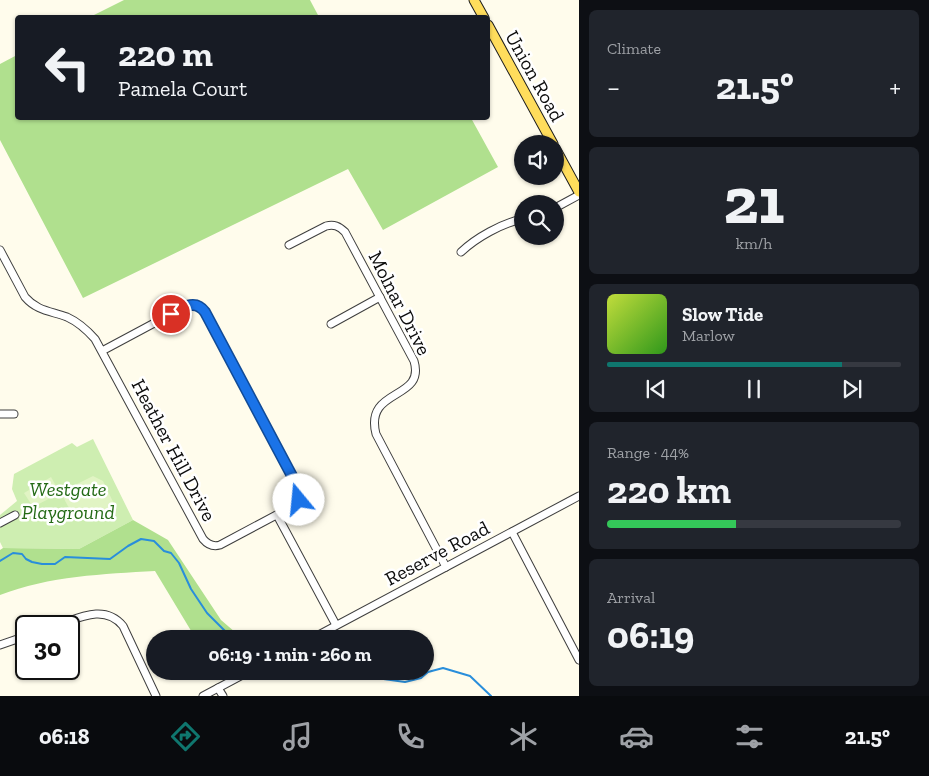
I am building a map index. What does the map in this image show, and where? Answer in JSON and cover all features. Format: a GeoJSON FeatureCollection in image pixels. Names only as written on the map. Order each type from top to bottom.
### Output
{"type":"FeatureCollection","features":[{"type":"Feature","properties":{"kind":"main road","name":"Union Road"},"geometry":{"type":"LineString","coordinates":[[474,0],[482,15]]}},
{"type":"Feature","properties":{"kind":"main road","name":"Union Road"},"geometry":{"type":"LineString","coordinates":[[490,29],[548,135]]}},
{"type":"Feature","properties":{"kind":"main road","name":"Union Road"},"geometry":{"type":"LineString","coordinates":[[564,165],[579,193]]}},
{"type":"Feature","properties":{"kind":"street"},"geometry":{"type":"LineString","coordinates":[[564,202],[579,193]]}},
{"type":"Feature","properties":{"kind":"street"},"geometry":{"type":"LineString","coordinates":[[461,252],[476,240],[514,222]]}},
{"type":"Feature","properties":{"kind":"street","name":"Molnar Drive"},"geometry":{"type":"LineString","coordinates":[[289,245],[326,226],[331,225],[341,228],[345,232],[414,361],[416,373],[412,383],[408,388],[387,399],[379,407],[374,420],[374,427],[446,567]]}},
{"type":"Feature","properties":{"kind":"street","name":"Heather Hill Drive"},"geometry":{"type":"LineString","coordinates":[[0,250],[30,302],[41,310],[58,314],[78,324],[95,339],[206,543],[220,545],[277,515]]}},
{"type":"Feature","properties":{"kind":"street"},"geometry":{"type":"LineString","coordinates":[[331,324],[380,297]]}},
{"type":"Feature","properties":{"kind":"street"},"geometry":{"type":"LineString","coordinates":[[102,350],[188,305],[198,305],[202,308],[300,491],[297,504],[277,515],[336,625]]}},
{"type":"Feature","properties":{"kind":"street"},"geometry":{"type":"LineString","coordinates":[[0,414],[14,414]]}},
{"type":"Feature","properties":{"kind":"street","name":"Reserve Road"},"geometry":{"type":"LineString","coordinates":[[327,630],[579,496]]}},
{"type":"Feature","properties":{"kind":"street"},"geometry":{"type":"LineString","coordinates":[[0,523],[15,515]]}},
{"type":"Feature","properties":{"kind":"street"},"geometry":{"type":"LineString","coordinates":[[512,532],[579,660]]}},
{"type":"Feature","properties":{"kind":"street"},"geometry":{"type":"LineString","coordinates":[[80,618],[96,613],[108,614],[123,626],[156,696]]}},
{"type":"Feature","properties":{"kind":"street"},"geometry":{"type":"LineString","coordinates":[[0,645],[15,640]]}},
{"type":"Feature","properties":{"kind":"street"},"geometry":{"type":"LineString","coordinates":[[203,696],[233,680]]}},
{"type":"Feature","properties":{"kind":"street"},"geometry":{"type":"LineString","coordinates":[[218,688],[223,696]]}},
{"type":"Feature","properties":{"kind":"green space"},"geometry":{"type":"Polygon","coordinates":[[[124,0],[310,0],[318,15],[94,15],[124,0]]]}},
{"type":"Feature","properties":{"kind":"green space"},"geometry":{"type":"Polygon","coordinates":[[[15,56],[15,120],[472,120],[498,167],[383,230],[348,169],[83,298],[0,140],[0,64],[15,56]]]}},
{"type":"Feature","properties":{"kind":"green space","name":"Westgate Playground"},"geometry":{"type":"Polygon","coordinates":[[[93,439],[133,520],[79,549],[3,548],[0,542],[0,515],[17,501],[12,489],[14,474],[72,443],[77,447],[93,439]]]}},
{"type":"Feature","properties":{"kind":"green space"},"geometry":{"type":"Polygon","coordinates":[[[93,476],[103,481],[116,508],[94,520],[85,521],[72,512],[61,492],[93,476]]]}},
{"type":"Feature","properties":{"kind":"green space"},"geometry":{"type":"Polygon","coordinates":[[[51,477],[60,493],[33,507],[24,493],[51,477]]]}},
{"type":"Feature","properties":{"kind":"green space"},"geometry":{"type":"Polygon","coordinates":[[[133,520],[168,540],[221,620],[233,630],[191,630],[155,571],[57,580],[0,595],[0,550],[3,548],[79,549],[133,520]]]}},
{"type":"Feature","properties":{"kind":"waterway"},"geometry":{"type":"LineString","coordinates":[[0,561],[13,553],[22,554],[26,559],[42,564],[55,564],[65,557],[110,559],[141,539],[154,541],[164,551],[171,553],[179,563],[191,589],[207,613],[224,630]]}},
{"type":"Feature","properties":{"kind":"waterway"},"geometry":{"type":"LineString","coordinates":[[434,670],[443,668],[470,676],[491,696]]}},
{"type":"Feature","properties":{"kind":"waterway"},"geometry":{"type":"LineString","coordinates":[[391,680],[405,682],[413,680]]}},
{"type":"Feature","properties":{"kind":"route"},"geometry":{"type":"LineString","coordinates":[[171,314],[192,304],[198,305],[205,312],[300,491],[299,500]]}}]}
